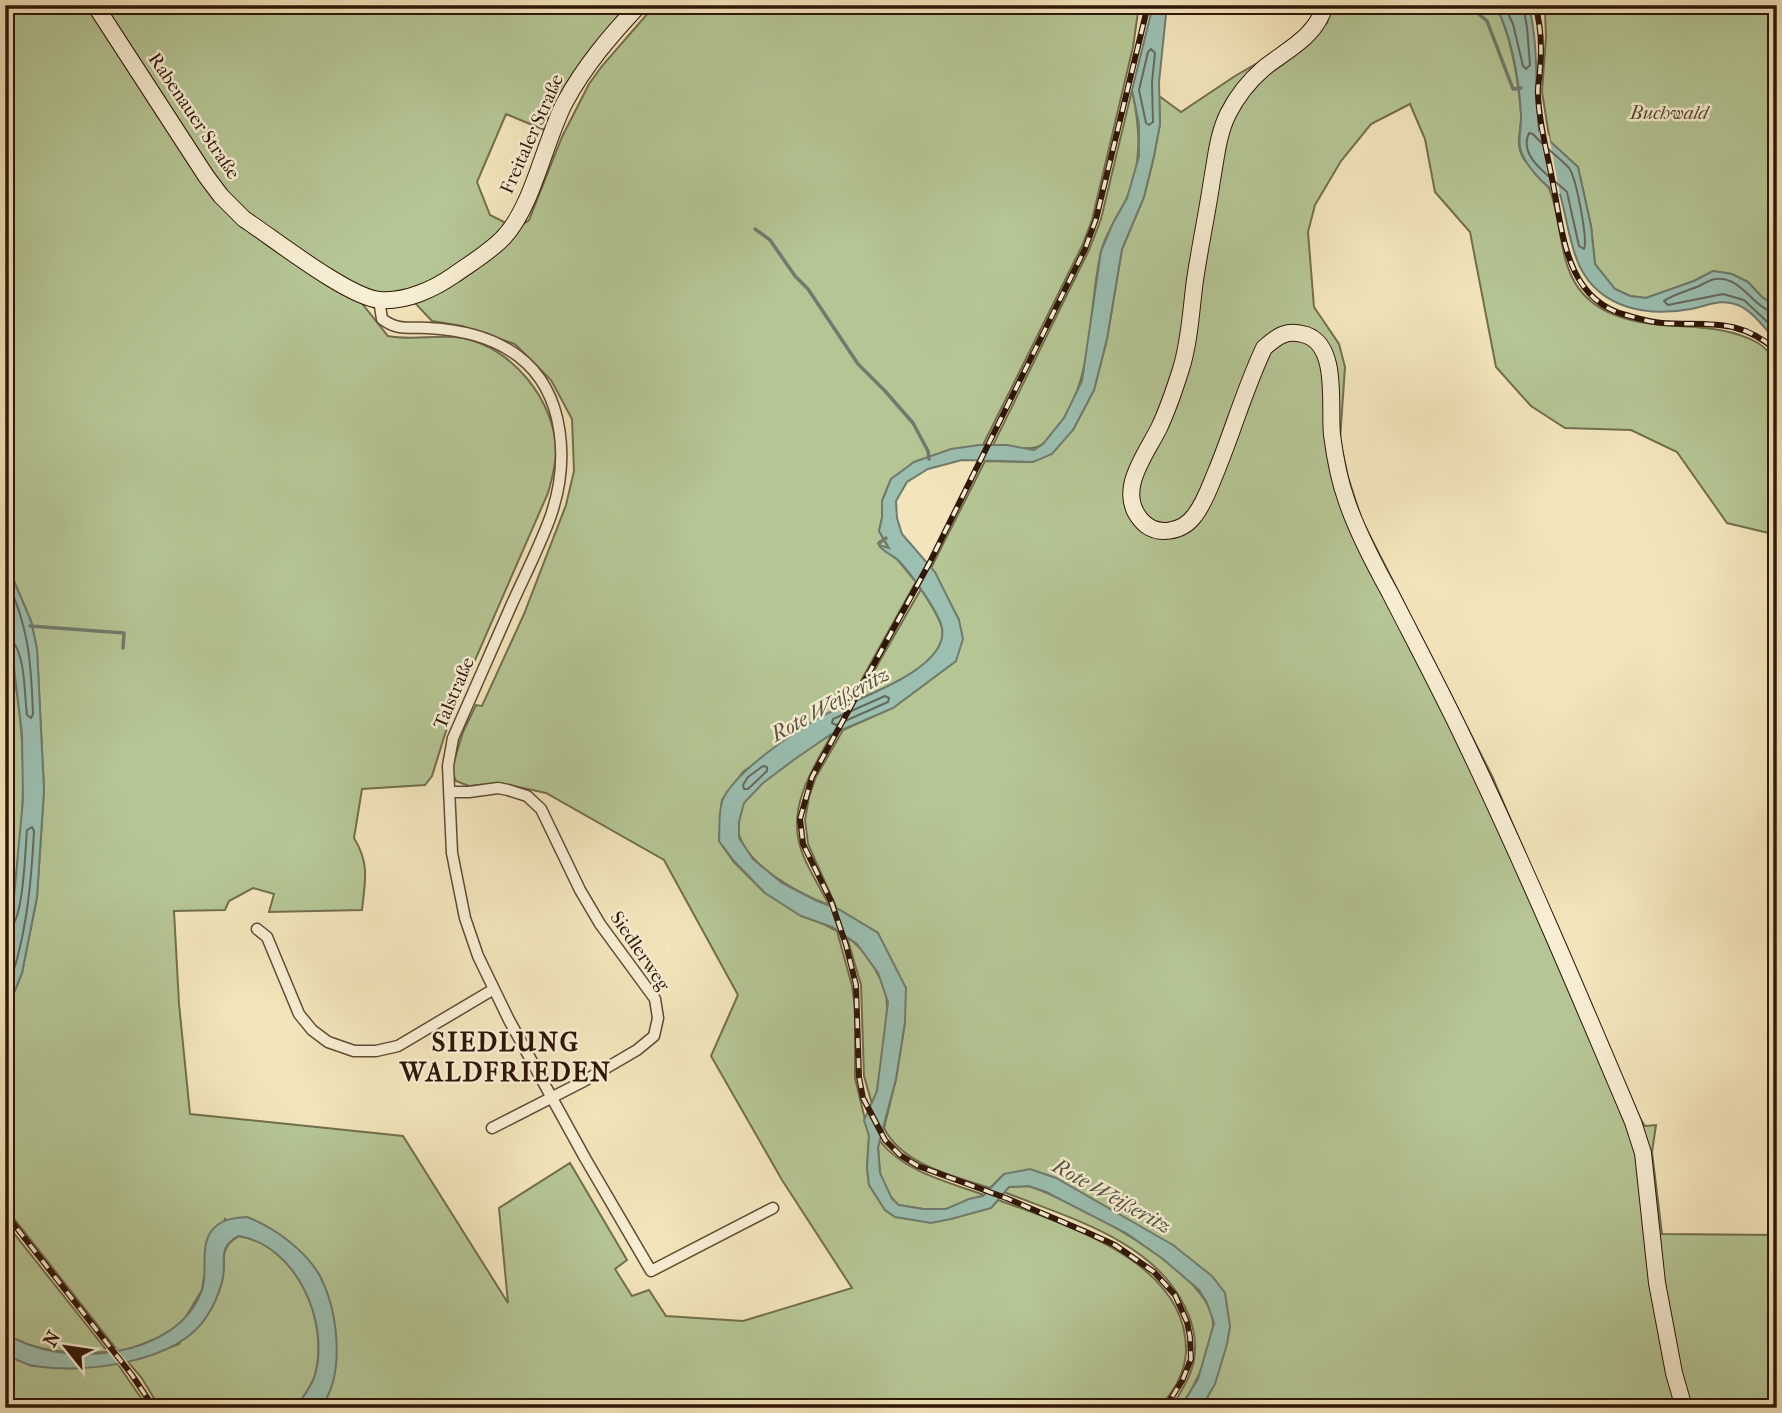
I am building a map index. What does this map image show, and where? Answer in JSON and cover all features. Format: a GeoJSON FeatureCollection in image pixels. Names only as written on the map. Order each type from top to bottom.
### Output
{"type":"FeatureCollection","features":[{"type":"Feature","properties":{"kind":"street","name":"Rabenauer Straße"},"geometry":{"type":"LineString","coordinates":[[94,5],[206,176],[231,207],[244,219],[354,292],[379,300],[409,297],[438,286],[492,248]]}},
{"type":"Feature","properties":{"kind":"street","name":"Freitaler Straße"},"geometry":{"type":"LineString","coordinates":[[492,248],[514,226],[521,213],[564,105],[577,80],[607,40],[639,5]]}},
{"type":"Feature","properties":{"kind":"street"},"geometry":{"type":"LineString","coordinates":[[1325,5],[1315,27],[1303,40],[1251,80],[1227,115],[1201,238],[1182,366],[1159,428],[1134,477],[1131,501],[1142,522],[1154,529],[1169,532],[1186,526],[1209,490],[1264,348],[1278,335],[1290,332],[1315,338],[1322,345],[1331,379],[1336,464],[1347,502],[1502,820],[1545,915],[1643,1153],[1657,1283],[1665,1330],[1684,1408]]}},
{"type":"Feature","properties":{"kind":"street","name":"Talstraße"},"geometry":{"type":"LineString","coordinates":[[379,300],[382,319],[391,326],[405,330],[426,327],[464,331],[486,339],[517,356],[538,375],[554,405],[561,440],[561,472],[550,518],[453,738],[449,763],[452,853],[466,918],[478,956],[553,1098],[651,1271],[773,1208]]}},
{"type":"Feature","properties":{"kind":"street","name":"Siedlerweg"},"geometry":{"type":"LineString","coordinates":[[449,792],[498,788],[527,796],[541,809],[580,890],[600,924],[655,999],[658,1018],[654,1036],[637,1050],[553,1098],[492,1128]]}},
{"type":"Feature","properties":{"kind":"street"},"geometry":{"type":"LineString","coordinates":[[257,929],[267,937],[289,992],[306,1022],[328,1042],[354,1052],[398,1046],[494,989]]}},
{"type":"Feature","properties":{"kind":"green space"},"geometry":{"type":"Polygon","coordinates":[[[5,5],[89,5],[220,202],[360,301],[388,336],[463,338],[498,353],[528,380],[548,414],[554,432],[556,456],[548,493],[451,715],[432,776],[425,785],[362,789],[354,838],[364,865],[362,910],[269,912],[274,894],[253,888],[229,901],[225,910],[174,911],[179,1004],[190,1114],[403,1136],[508,1303],[499,1208],[570,1163],[627,1260],[615,1269],[632,1296],[649,1290],[666,1316],[743,1321],[852,1288],[782,1180],[711,1056],[738,995],[664,860],[546,793],[500,783],[469,786],[456,781],[453,774],[463,732],[476,705],[482,706],[524,614],[566,505],[574,471],[572,419],[551,380],[515,344],[462,326],[432,321],[413,301],[529,220],[562,137],[589,84],[655,5],[1139,5],[1133,47],[1092,220],[1082,246],[983,445],[891,479],[882,501],[879,531],[889,549],[879,546],[897,559],[916,582],[848,704],[819,718],[743,772],[722,800],[719,841],[734,862],[765,893],[837,931],[855,1007],[855,1078],[869,1136],[869,1185],[885,1210],[895,1217],[991,1208],[998,1200],[1056,1221],[1118,1251],[1145,1271],[1167,1293],[1181,1320],[1186,1352],[1183,1367],[1177,1383],[1157,1408],[320,1408],[326,1400],[320,1276],[225,1219],[204,1277],[202,1290],[184,1320],[168,1334],[125,1351],[118,1351],[5,1207],[5,1015],[22,973],[37,897],[44,790],[37,649],[31,621],[5,560],[5,5]]]}},
{"type":"Feature","properties":{"kind":"green space"},"geometry":{"type":"Polygon","coordinates":[[[101,5],[632,5],[547,131],[506,114],[477,182],[490,215],[508,224],[489,244],[424,287],[384,294],[367,291],[333,274],[231,200],[101,5]]]}},
{"type":"Feature","properties":{"kind":"green space"},"geometry":{"type":"Polygon","coordinates":[[[1331,5],[1496,5],[1510,44],[1516,72],[1521,113],[1521,153],[1551,193],[1566,260],[1579,289],[1591,302],[1626,319],[1722,330],[1741,335],[1761,345],[1777,361],[1777,535],[1727,523],[1677,452],[1631,430],[1565,428],[1531,406],[1496,367],[1470,232],[1435,192],[1425,139],[1410,104],[1371,124],[1341,161],[1315,205],[1308,232],[1314,307],[1339,344],[1345,367],[1340,440],[1362,520],[1492,776],[1638,1115],[1645,1126],[1656,1125],[1652,1152],[1662,1234],[1777,1235],[1777,1408],[1202,1408],[1219,1368],[1230,1326],[1173,1245],[1004,1174],[990,1188],[930,1167],[903,1151],[892,1141],[884,1128],[896,1079],[905,1022],[878,933],[837,909],[808,844],[805,820],[816,777],[843,730],[893,708],[956,661],[959,620],[931,568],[985,461],[1033,462],[1073,430],[1094,390],[1107,339],[1122,249],[1144,197],[1154,156],[1160,124],[1159,96],[1181,112],[1235,76],[1327,23],[1331,5]]]}},
{"type":"Feature","properties":{"kind":"green space","name":"Buchwald"},"geometry":{"type":"Polygon","coordinates":[[[1541,5],[1777,5],[1777,307],[1762,297],[1748,282],[1732,274],[1713,271],[1694,281],[1646,298],[1630,296],[1615,289],[1595,264],[1591,226],[1578,167],[1550,142],[1542,92],[1546,36],[1545,12],[1541,5]]]}},
{"type":"Feature","properties":{"kind":"green space"},"geometry":{"type":"Polygon","coordinates":[[[1132,90],[1138,132],[1135,173],[1126,200],[1103,245],[1096,277],[1087,353],[1073,401],[1061,423],[1040,446],[1027,448],[993,445],[1089,250],[1101,219],[1132,90]]]}},
{"type":"Feature","properties":{"kind":"green space"},"geometry":{"type":"Polygon","coordinates":[[[921,589],[942,628],[941,640],[935,652],[912,673],[858,699],[921,589]]]}},
{"type":"Feature","properties":{"kind":"green space"},"geometry":{"type":"Polygon","coordinates":[[[5,634],[19,709],[23,785],[18,861],[5,936],[5,634]]]}},
{"type":"Feature","properties":{"kind":"green space"},"geometry":{"type":"Polygon","coordinates":[[[832,734],[804,788],[797,816],[802,853],[829,905],[779,880],[762,867],[749,853],[740,837],[738,821],[750,794],[771,775],[832,734]]]}},
{"type":"Feature","properties":{"kind":"green space"},"geometry":{"type":"Polygon","coordinates":[[[847,937],[861,949],[874,967],[886,996],[884,1048],[877,1091],[872,1104],[864,1076],[861,985],[847,937]]]}},
{"type":"Feature","properties":{"kind":"green space"},"geometry":{"type":"Polygon","coordinates":[[[880,1141],[901,1161],[914,1168],[984,1195],[946,1209],[898,1205],[886,1191],[880,1173],[880,1141]]]}},
{"type":"Feature","properties":{"kind":"green space"},"geometry":{"type":"Polygon","coordinates":[[[1029,1186],[1076,1207],[1138,1241],[1166,1261],[1190,1283],[1207,1304],[1213,1324],[1207,1356],[1180,1408],[1171,1408],[1190,1373],[1195,1340],[1188,1313],[1171,1284],[1152,1264],[1107,1234],[1004,1192],[1009,1187],[1029,1186]]]}},
{"type":"Feature","properties":{"kind":"green space"},"geometry":{"type":"Polygon","coordinates":[[[5,1222],[108,1352],[55,1351],[29,1345],[5,1333],[5,1222]]]}},
{"type":"Feature","properties":{"kind":"green space"},"geometry":{"type":"Polygon","coordinates":[[[239,1236],[259,1242],[277,1254],[292,1270],[304,1289],[313,1310],[317,1332],[318,1354],[314,1379],[296,1408],[160,1408],[141,1377],[127,1361],[179,1344],[224,1269],[227,1246],[239,1236]]]}},
{"type":"Feature","properties":{"kind":"green space"},"geometry":{"type":"Polygon","coordinates":[[[5,1354],[32,1366],[117,1363],[148,1408],[5,1408],[5,1354]]]}},
{"type":"Feature","properties":{"kind":"water"},"geometry":{"type":"Polygon","coordinates":[[[1153,5],[1167,5],[1159,82],[1160,124],[1144,197],[1122,249],[1107,339],[1094,390],[1073,430],[1052,454],[1033,462],[962,460],[928,469],[907,482],[896,501],[897,518],[902,534],[935,572],[959,620],[963,639],[956,661],[893,708],[830,735],[763,783],[744,803],[739,822],[739,838],[753,859],[782,883],[840,910],[878,933],[906,988],[905,1022],[896,1079],[878,1147],[880,1173],[892,1199],[899,1205],[946,1209],[983,1196],[1004,1174],[1030,1169],[1056,1178],[1173,1245],[1212,1276],[1225,1293],[1230,1326],[1227,1344],[1215,1384],[1201,1408],[1180,1408],[1198,1379],[1214,1323],[1207,1303],[1199,1290],[1163,1259],[1126,1233],[1029,1186],[1009,1187],[991,1208],[931,1223],[895,1217],[885,1210],[869,1185],[869,1136],[864,1120],[877,1091],[888,1002],[878,973],[857,944],[832,927],[801,916],[765,893],[719,841],[721,803],[730,788],[752,765],[820,717],[915,671],[930,658],[940,644],[942,628],[930,603],[899,561],[879,545],[889,548],[879,531],[882,501],[891,479],[914,462],[951,449],[1007,445],[1034,450],[1043,444],[1064,418],[1082,381],[1101,251],[1127,198],[1139,156],[1139,124],[1132,90],[1153,5]]]}},
{"type":"Feature","properties":{"kind":"water"},"geometry":{"type":"Polygon","coordinates":[[[1496,5],[1529,6],[1536,52],[1539,131],[1578,167],[1591,226],[1595,264],[1615,289],[1630,296],[1646,298],[1694,281],[1713,271],[1732,274],[1748,282],[1762,297],[1777,307],[1777,342],[1754,316],[1732,303],[1720,302],[1675,311],[1643,310],[1613,301],[1589,281],[1573,249],[1560,194],[1542,181],[1522,153],[1516,72],[1506,31],[1496,5]]]}},
{"type":"Feature","properties":{"kind":"water"},"geometry":{"type":"Polygon","coordinates":[[[5,560],[31,621],[37,649],[44,790],[37,897],[22,973],[5,1015],[5,936],[14,897],[23,799],[22,734],[14,668],[5,634],[5,560]]]}},
{"type":"Feature","properties":{"kind":"water"},"geometry":{"type":"Polygon","coordinates":[[[247,1217],[268,1227],[299,1250],[315,1268],[327,1292],[335,1326],[336,1362],[334,1379],[320,1408],[296,1408],[314,1379],[318,1354],[313,1310],[304,1289],[292,1270],[277,1254],[259,1243],[239,1236],[227,1245],[222,1282],[207,1316],[193,1332],[175,1345],[128,1362],[78,1368],[31,1365],[5,1354],[5,1333],[28,1345],[55,1352],[85,1354],[115,1352],[143,1344],[168,1331],[189,1313],[202,1290],[205,1247],[210,1233],[222,1222],[247,1217]]]}},
{"type":"Feature","properties":{"kind":"pier"},"geometry":{"type":"Polygon","coordinates":[[[1543,130],[1549,136],[1560,194],[1552,195],[1539,131],[1543,130]]]}},
{"type":"Feature","properties":{"kind":"pier"},"geometry":{"type":"Polygon","coordinates":[[[116,1348],[129,1364],[120,1366],[105,1349],[116,1348]]]}},
{"type":"Feature","properties":{"kind":"waterway"},"geometry":{"type":"LineString","coordinates":[[1468,5],[1487,21],[1513,89],[1521,88]]}},
{"type":"Feature","properties":{"kind":"waterway"},"geometry":{"type":"LineString","coordinates":[[755,229],[770,240],[795,276],[808,289],[858,364],[913,423],[928,451],[929,459]]}},
{"type":"Feature","properties":{"kind":"waterway"},"geometry":{"type":"LineString","coordinates":[[879,543],[886,538]]}},
{"type":"Feature","properties":{"kind":"waterway"},"geometry":{"type":"LineString","coordinates":[[30,626],[124,633],[123,648]]}},
{"type":"Feature","properties":{"kind":"railway"},"geometry":{"type":"LineString","coordinates":[[1148,5],[1096,219],[1085,249],[930,562],[812,777],[800,819],[803,844],[831,901],[846,945],[856,985],[859,1077],[863,1098],[885,1140],[900,1155],[918,1166],[1006,1198],[1084,1231],[1115,1245],[1154,1272],[1175,1295],[1187,1322],[1190,1337],[1191,1359],[1182,1381],[1165,1408]]}},
{"type":"Feature","properties":{"kind":"railway"},"geometry":{"type":"LineString","coordinates":[[1535,5],[1541,45],[1538,92],[1540,117],[1560,223],[1579,280],[1591,295],[1606,307],[1626,315],[1657,322],[1736,328],[1763,340],[1777,351]]}},
{"type":"Feature","properties":{"kind":"railway"},"geometry":{"type":"LineString","coordinates":[[5,1213],[132,1375],[154,1408]]}},
{"type":"Feature","properties":{"kind":"district","name":"SIEDLUNG WALDFRIEDEN"},"geometry":{"type":"Point","coordinates":[506,1057]}},
{"type":"Feature","properties":{"kind":"water label","name":"Rote Weißeritz"},"geometry":{"type":"Point","coordinates":[830,704]}},
{"type":"Feature","properties":{"kind":"water label","name":"Rote Weißeritz"},"geometry":{"type":"Point","coordinates":[1112,1196]}}]}
